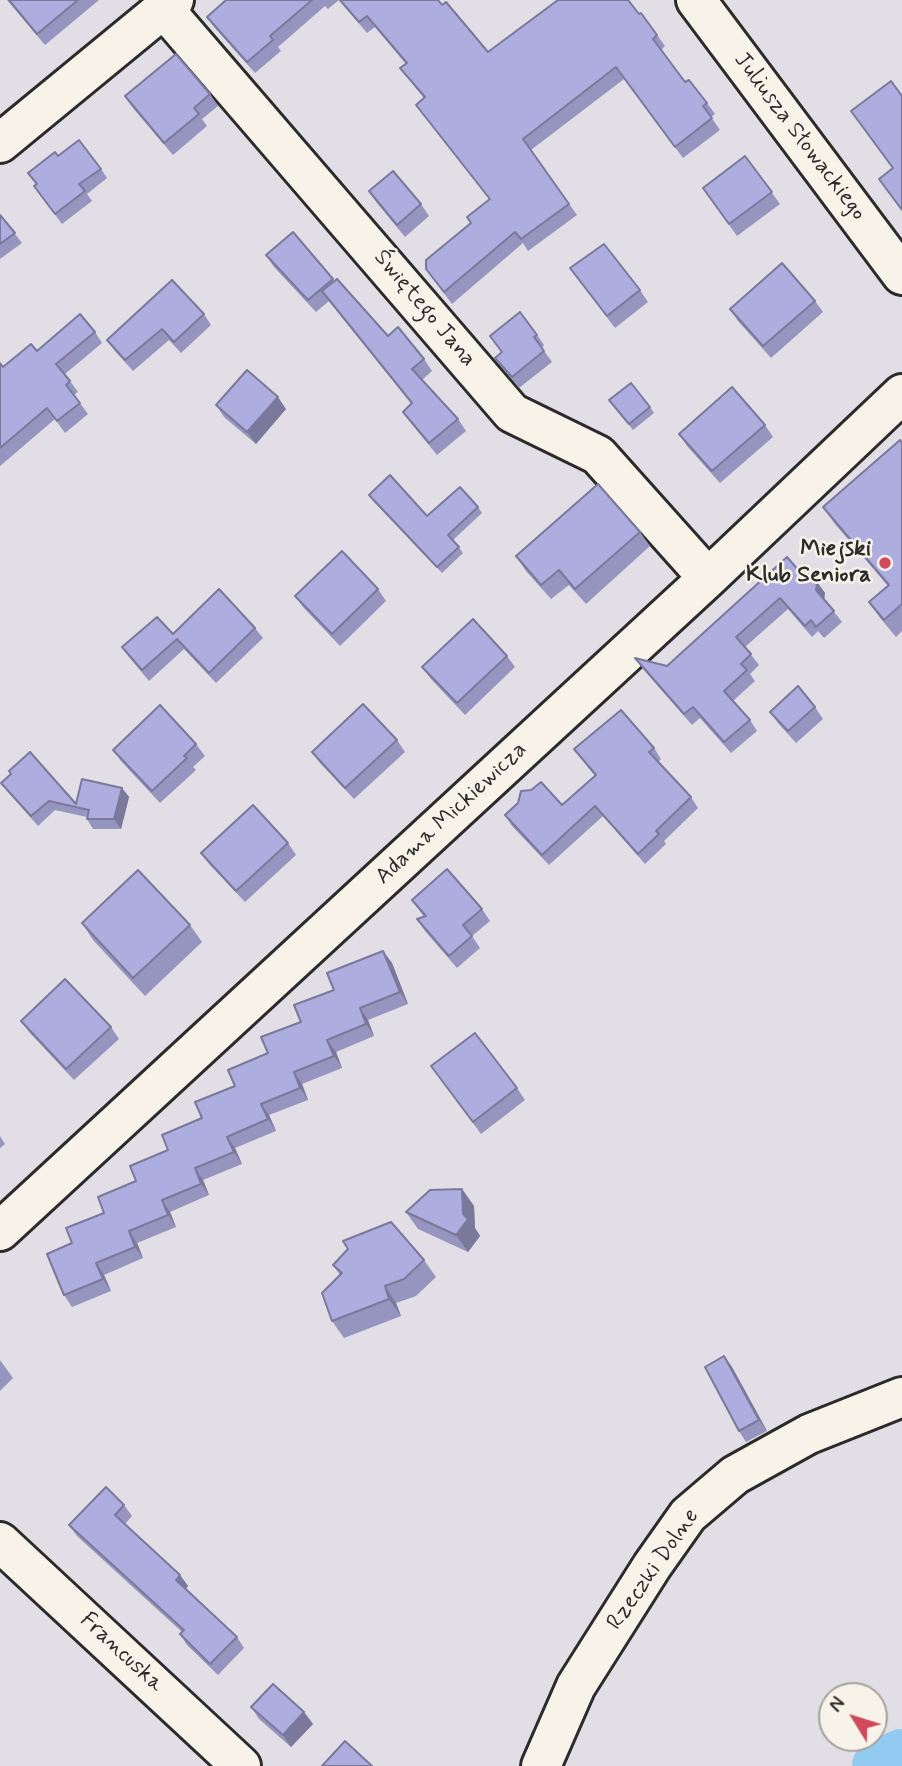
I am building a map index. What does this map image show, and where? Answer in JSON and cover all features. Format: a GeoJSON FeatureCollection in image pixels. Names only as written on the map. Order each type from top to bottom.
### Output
{"type":"FeatureCollection","features":[{"type":"Feature","properties":{"kind":"street","name":"Juliusza Słowackiego"},"geometry":{"type":"LineString","coordinates":[[696,0],[902,275]]}},
{"type":"Feature","properties":{"kind":"street","name":"Świętego Jana"},"geometry":{"type":"LineString","coordinates":[[0,143],[169,4],[512,413],[598,455],[708,578]]}},
{"type":"Feature","properties":{"kind":"street","name":"Adama Mickiewicza"},"geometry":{"type":"LineString","coordinates":[[0,1231],[708,578],[902,394]]}},
{"type":"Feature","properties":{"kind":"street","name":"Rzeczki Dolne"},"geometry":{"type":"LineString","coordinates":[[541,1766],[576,1686],[652,1566],[688,1515],[735,1475],[788,1446],[902,1397]]}},
{"type":"Feature","properties":{"kind":"street","name":"Francuska"},"geometry":{"type":"LineString","coordinates":[[0,1542],[241,1766]]}},
{"type":"Feature","properties":{"kind":"building"},"geometry":{"type":"Polygon","coordinates":[[[9,0],[78,0],[37,34],[9,0]]]}},
{"type":"Feature","properties":{"kind":"building"},"geometry":{"type":"Polygon","coordinates":[[[226,0],[312,0],[270,36],[273,40],[247,62],[207,17],[226,0]]]}},
{"type":"Feature","properties":{"kind":"building"},"geometry":{"type":"Polygon","coordinates":[[[340,0],[438,0],[442,5],[446,2],[488,52],[558,0],[628,0],[657,35],[653,39],[685,82],[689,80],[707,103],[703,106],[712,118],[675,147],[616,67],[523,139],[569,204],[521,239],[515,232],[444,292],[426,269],[426,260],[471,223],[467,217],[490,199],[416,105],[425,97],[400,68],[407,63],[367,16],[359,22],[340,0]]]}},
{"type":"Feature","properties":{"kind":"building"},"geometry":{"type":"Polygon","coordinates":[[[176,54],[210,94],[194,108],[199,114],[164,143],[125,96],[176,54]]]}},
{"type":"Feature","properties":{"kind":"building"},"geometry":{"type":"Polygon","coordinates":[[[891,81],[902,96],[902,210],[879,179],[893,168],[851,111],[891,81]]]}},
{"type":"Feature","properties":{"kind":"building"},"geometry":{"type":"Polygon","coordinates":[[[79,140],[101,169],[79,184],[85,191],[55,214],[34,186],[37,184],[28,173],[55,152],[58,156],[79,140]]]}},
{"type":"Feature","properties":{"kind":"building"},"geometry":{"type":"Polygon","coordinates":[[[745,156],[772,192],[729,224],[703,188],[745,156]]]}},
{"type":"Feature","properties":{"kind":"building"},"geometry":{"type":"Polygon","coordinates":[[[393,171],[421,204],[397,225],[369,191],[393,171]]]}},
{"type":"Feature","properties":{"kind":"building"},"geometry":{"type":"Polygon","coordinates":[[[0,215],[15,233],[0,244],[0,215]]]}},
{"type":"Feature","properties":{"kind":"building"},"geometry":{"type":"Polygon","coordinates":[[[293,232],[333,279],[308,300],[266,255],[293,232]]]}},
{"type":"Feature","properties":{"kind":"building"},"geometry":{"type":"Polygon","coordinates":[[[604,244],[640,290],[607,316],[570,268],[604,244]]]}},
{"type":"Feature","properties":{"kind":"building"},"geometry":{"type":"Polygon","coordinates":[[[782,263],[815,301],[763,346],[730,309],[782,263]]]}},
{"type":"Feature","properties":{"kind":"building"},"geometry":{"type":"Polygon","coordinates":[[[337,279],[388,336],[398,327],[424,359],[412,369],[458,419],[429,443],[403,412],[412,403],[322,291],[337,279]]]}},
{"type":"Feature","properties":{"kind":"building"},"geometry":{"type":"Polygon","coordinates":[[[172,280],[204,314],[174,342],[162,329],[125,360],[107,340],[172,280]]]}},
{"type":"Feature","properties":{"kind":"building"},"geometry":{"type":"Polygon","coordinates":[[[520,312],[537,335],[534,337],[544,351],[512,377],[495,358],[502,352],[490,336],[520,312]]]}},
{"type":"Feature","properties":{"kind":"building"},"geometry":{"type":"Polygon","coordinates":[[[80,314],[95,332],[56,364],[70,381],[66,385],[80,403],[57,421],[47,408],[0,448],[0,363],[3,367],[31,344],[37,351],[80,314]]]}},
{"type":"Feature","properties":{"kind":"building"},"geometry":{"type":"Polygon","coordinates":[[[247,370],[278,397],[247,432],[216,405],[247,370]]]}},
{"type":"Feature","properties":{"kind":"building"},"geometry":{"type":"Polygon","coordinates":[[[631,383],[650,407],[629,424],[609,400],[631,383]]]}},
{"type":"Feature","properties":{"kind":"building"},"geometry":{"type":"Polygon","coordinates":[[[732,387],[765,425],[712,471],[679,434],[732,387]]]}},
{"type":"Feature","properties":{"kind":"building","name":"Miejski Klub Seniora"},"geometry":{"type":"Polygon","coordinates":[[[900,440],[902,604],[884,620],[869,602],[889,585],[823,507],[900,440]]]}},
{"type":"Feature","properties":{"kind":"building"},"geometry":{"type":"Polygon","coordinates":[[[390,475],[427,516],[460,487],[478,507],[448,535],[459,547],[437,567],[369,495],[390,475]]]}},
{"type":"Feature","properties":{"kind":"building"},"geometry":{"type":"Polygon","coordinates":[[[598,484],[640,532],[575,589],[559,570],[541,585],[516,556],[598,484]]]}},
{"type":"Feature","properties":{"kind":"building"},"geometry":{"type":"Polygon","coordinates":[[[342,551],[378,589],[332,634],[295,596],[342,551]]]}},
{"type":"Feature","properties":{"kind":"building"},"geometry":{"type":"Polygon","coordinates":[[[787,557],[800,572],[807,571],[817,582],[816,590],[834,611],[816,627],[811,620],[805,626],[780,598],[736,637],[751,654],[741,664],[747,670],[724,691],[750,720],[724,742],[693,707],[684,714],[635,658],[667,666],[787,557]]]}},
{"type":"Feature","properties":{"kind":"building"},"geometry":{"type":"Polygon","coordinates":[[[219,589],[255,628],[209,673],[177,639],[142,670],[122,647],[157,617],[173,634],[219,589]]]}},
{"type":"Feature","properties":{"kind":"building"},"geometry":{"type":"Polygon","coordinates":[[[473,619],[507,656],[457,703],[422,667],[473,619]]]}},
{"type":"Feature","properties":{"kind":"building"},"geometry":{"type":"Polygon","coordinates":[[[798,686],[815,707],[788,731],[770,712],[798,686]]]}},
{"type":"Feature","properties":{"kind":"building"},"geometry":{"type":"Polygon","coordinates":[[[363,704],[397,740],[345,788],[312,752],[363,704]]]}},
{"type":"Feature","properties":{"kind":"building"},"geometry":{"type":"Polygon","coordinates":[[[160,705],[196,744],[184,756],[187,758],[152,791],[113,750],[160,705]]]}},
{"type":"Feature","properties":{"kind":"building"},"geometry":{"type":"Polygon","coordinates":[[[621,710],[654,748],[649,752],[691,797],[656,831],[659,834],[638,854],[595,806],[542,855],[505,815],[518,803],[521,791],[531,790],[541,782],[562,805],[596,775],[574,749],[621,710]]]}},
{"type":"Feature","properties":{"kind":"building"},"geometry":{"type":"Polygon","coordinates":[[[30,752],[76,804],[82,779],[122,788],[114,819],[87,819],[89,810],[49,801],[31,816],[1,783],[11,774],[9,771],[30,752]]]}},
{"type":"Feature","properties":{"kind":"building"},"geometry":{"type":"Polygon","coordinates":[[[253,805],[288,843],[236,891],[201,853],[253,805]]]}},
{"type":"Feature","properties":{"kind":"building"},"geometry":{"type":"Polygon","coordinates":[[[447,869],[482,909],[463,925],[472,936],[449,956],[417,919],[426,916],[412,900],[447,869]]]}},
{"type":"Feature","properties":{"kind":"building"},"geometry":{"type":"Polygon","coordinates":[[[138,870],[190,925],[133,978],[82,923],[138,870]]]}},
{"type":"Feature","properties":{"kind":"building"},"geometry":{"type":"Polygon","coordinates":[[[383,951],[400,992],[360,1008],[366,1024],[327,1040],[334,1056],[294,1072],[300,1088],[261,1104],[268,1119],[227,1137],[234,1152],[195,1168],[201,1184],[162,1200],[168,1215],[129,1231],[135,1247],[96,1263],[103,1279],[64,1295],[47,1254],[72,1243],[66,1228],[104,1213],[98,1197],[136,1181],[130,1166],[168,1150],[162,1135],[202,1118],[195,1102],[235,1086],[228,1070],[268,1053],[261,1037],[301,1022],[294,1005],[334,990],[327,973],[383,951]]]}},
{"type":"Feature","properties":{"kind":"building"},"geometry":{"type":"Polygon","coordinates":[[[65,979],[111,1027],[66,1069],[21,1021],[65,979]]]}},
{"type":"Feature","properties":{"kind":"building"},"geometry":{"type":"Polygon","coordinates":[[[475,1033],[517,1088],[473,1122],[431,1066],[475,1033]]]}},
{"type":"Feature","properties":{"kind":"building"},"geometry":{"type":"Polygon","coordinates":[[[462,1189],[463,1214],[468,1219],[456,1235],[406,1212],[430,1190],[462,1189]]]}},
{"type":"Feature","properties":{"kind":"building"},"geometry":{"type":"Polygon","coordinates":[[[391,1222],[424,1260],[404,1279],[385,1286],[389,1299],[332,1321],[322,1293],[342,1273],[333,1265],[348,1249],[343,1241],[391,1222]]]}},
{"type":"Feature","properties":{"kind":"building"},"geometry":{"type":"Polygon","coordinates":[[[724,1356],[759,1420],[739,1431],[705,1367],[724,1356]]]}},
{"type":"Feature","properties":{"kind":"building"},"geometry":{"type":"Polygon","coordinates":[[[106,1487],[124,1505],[115,1515],[180,1575],[176,1580],[237,1637],[210,1664],[180,1634],[184,1630],[69,1525],[106,1487]]]}},
{"type":"Feature","properties":{"kind":"building"},"geometry":{"type":"Polygon","coordinates":[[[273,1684],[304,1712],[283,1735],[251,1707],[273,1684]]]}},
{"type":"Feature","properties":{"kind":"building"},"geometry":{"type":"Polygon","coordinates":[[[345,1741],[372,1766],[322,1766],[345,1741]]]}},
{"type":"Feature","properties":{"kind":"waterway"},"geometry":{"type":"LineString","coordinates":[[879,1766],[902,1756]]}},
{"type":"Feature","properties":{"kind":"place","name":"Miejski Klub Seniora"},"geometry":{"type":"Point","coordinates":[885,563]}}]}
